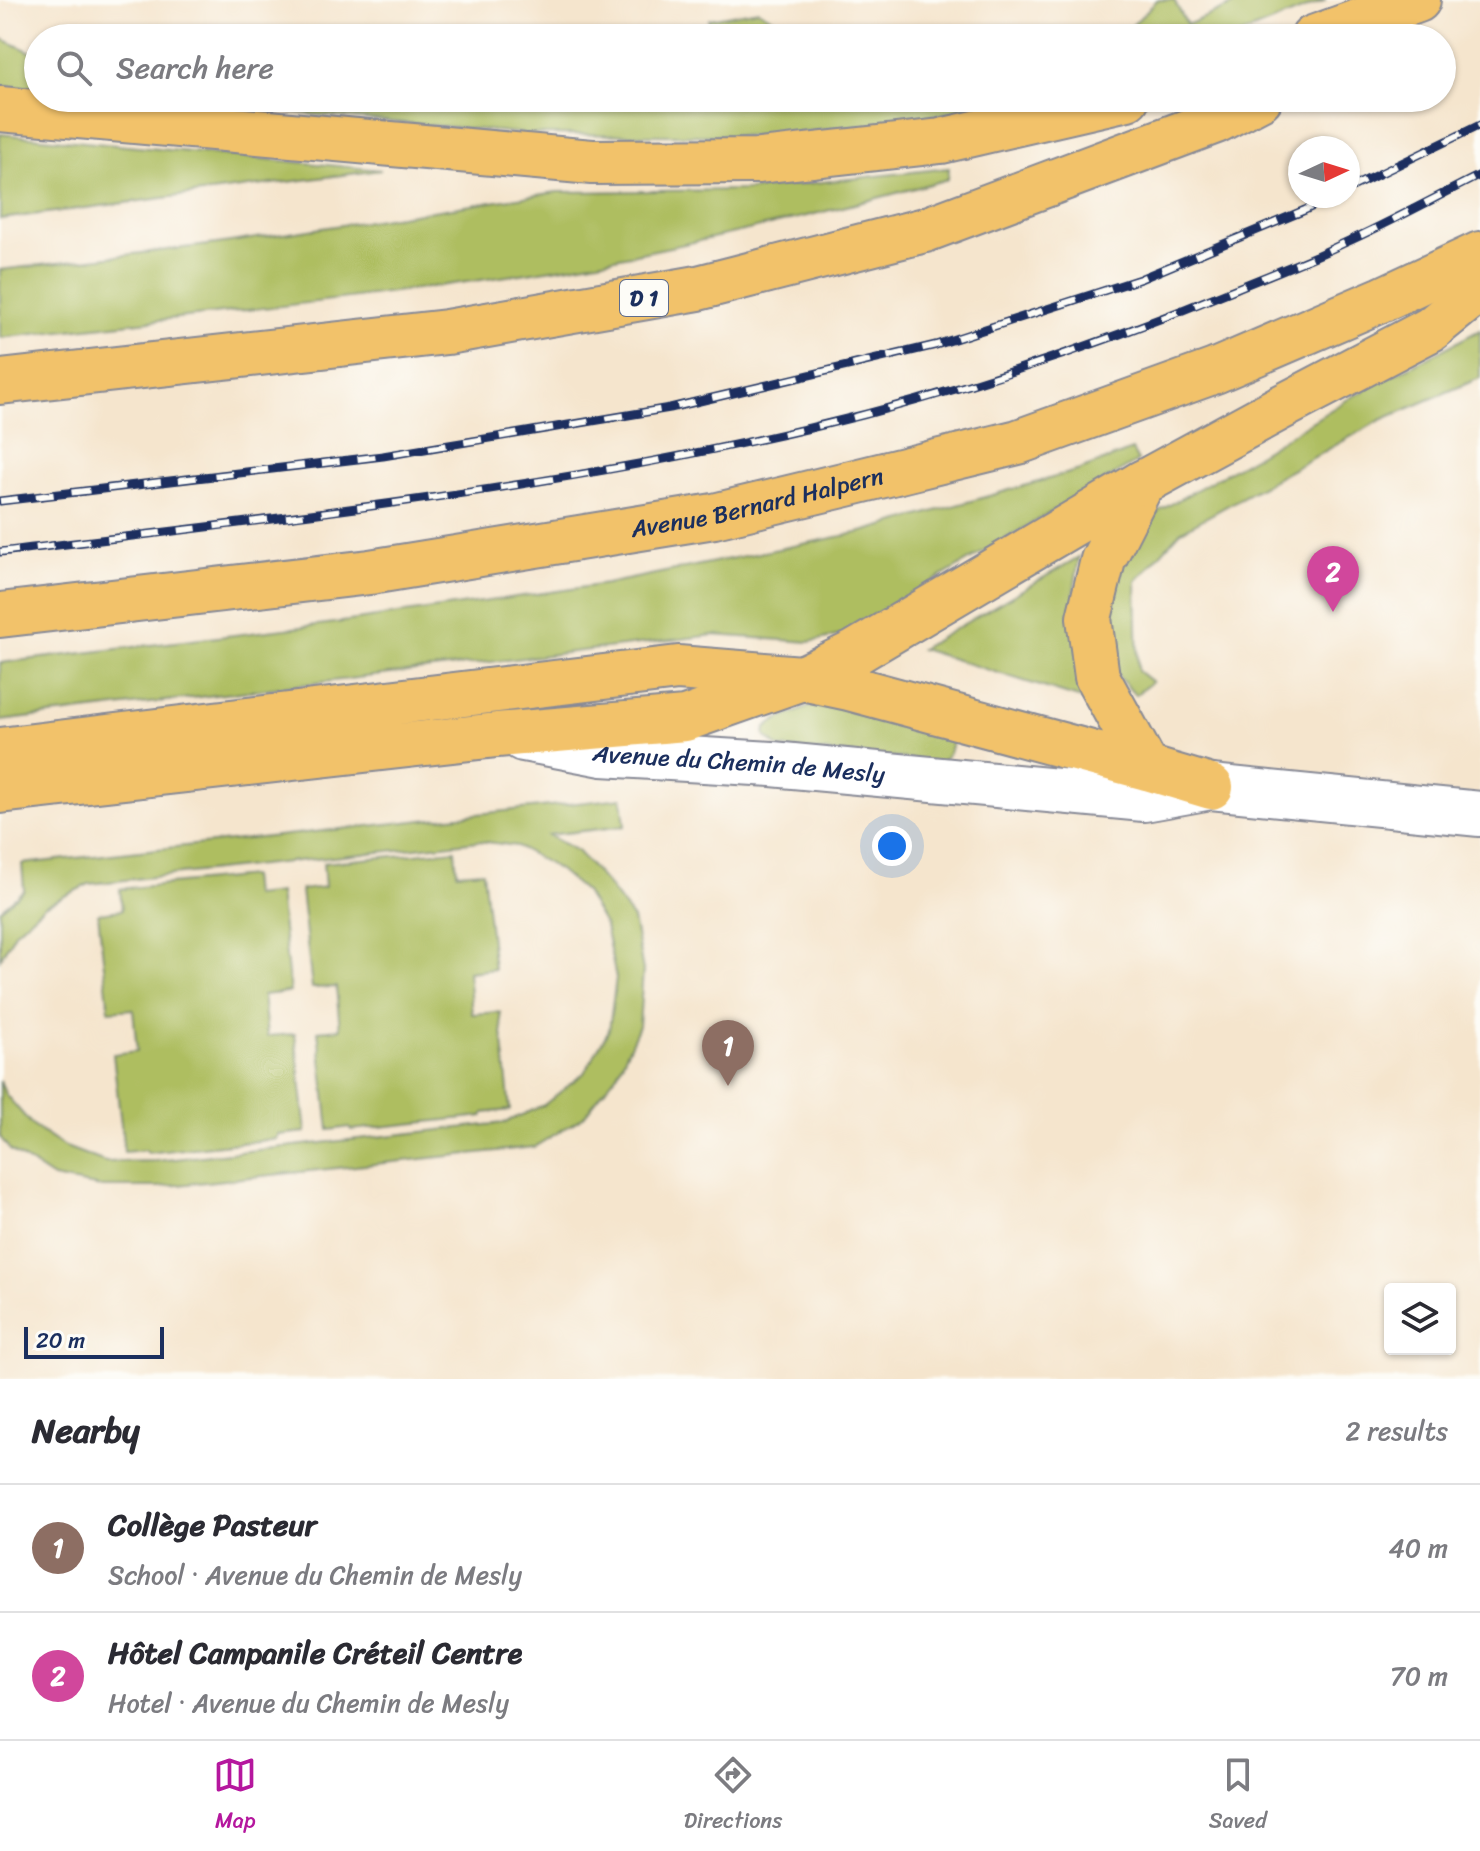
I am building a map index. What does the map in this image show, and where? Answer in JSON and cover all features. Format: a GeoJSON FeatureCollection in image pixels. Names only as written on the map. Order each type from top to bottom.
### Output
{"type":"FeatureCollection","features":[{"type":"Feature","properties":{"kind":"main road"},"geometry":{"type":"LineString","coordinates":[[1352,24],[1418,0]]}},
{"type":"Feature","properties":{"kind":"main road"},"geometry":{"type":"LineString","coordinates":[[1401,24],[1446,0]]}},
{"type":"Feature","properties":{"kind":"main road"},"geometry":{"type":"LineString","coordinates":[[0,109],[24,111]]}},
{"type":"Feature","properties":{"kind":"main road"},"geometry":{"type":"LineString","coordinates":[[34,112],[592,162],[759,161],[941,141],[1066,112]]}},
{"type":"Feature","properties":{"kind":"main road","name":"D 1"},"geometry":{"type":"LineString","coordinates":[[0,382],[447,332],[698,288],[925,230],[1233,112]]}},
{"type":"Feature","properties":{"kind":"main road","name":"Avenue Bernard Halpern"},"geometry":{"type":"LineString","coordinates":[[0,615],[370,572],[714,516],[863,480],[1018,442],[1215,371],[1480,254]]}},
{"type":"Feature","properties":{"kind":"main road"},"geometry":{"type":"LineString","coordinates":[[497,735],[685,719],[802,678],[856,652],[1142,483],[1431,329],[1480,289]]}},
{"type":"Feature","properties":{"kind":"main road"},"geometry":{"type":"LineString","coordinates":[[1142,483],[1103,560],[1089,618],[1097,677],[1147,768]]}},
{"type":"Feature","properties":{"kind":"main road"},"geometry":{"type":"LineString","coordinates":[[0,750],[678,668],[802,678],[849,688],[1211,787]]}},
{"type":"Feature","properties":{"kind":"main road","name":"Avenue du Chemin de Mesly"},"geometry":{"type":"LineString","coordinates":[[0,791],[497,735]]}},
{"type":"Feature","properties":{"kind":"street","name":"Avenue du Chemin de Mesly"},"geometry":{"type":"LineString","coordinates":[[497,735],[602,754],[772,764],[1144,799],[1211,787],[1480,814]]}},
{"type":"Feature","properties":{"kind":"green space"},"geometry":{"type":"Polygon","coordinates":[[[1157,0],[1174,0],[1186,24],[1134,24],[1157,0]]]}},
{"type":"Feature","properties":{"kind":"green space"},"geometry":{"type":"Polygon","coordinates":[[[1244,0],[1326,0],[1267,24],[1189,24],[1244,0]]]}},
{"type":"Feature","properties":{"kind":"green space"},"geometry":{"type":"Polygon","coordinates":[[[758,10],[783,24],[708,24],[709,19],[758,10]]]}},
{"type":"Feature","properties":{"kind":"green space"},"geometry":{"type":"Polygon","coordinates":[[[0,38],[24,49],[24,88],[0,86],[0,38]]]}},
{"type":"Feature","properties":{"kind":"green space"},"geometry":{"type":"Polygon","coordinates":[[[288,112],[952,112],[905,121],[770,136],[528,134],[288,112]]]}},
{"type":"Feature","properties":{"kind":"green space"},"geometry":{"type":"Polygon","coordinates":[[[0,134],[381,170],[0,219],[0,134]]]}},
{"type":"Feature","properties":{"kind":"green space"},"geometry":{"type":"Polygon","coordinates":[[[949,168],[948,179],[853,204],[710,239],[565,267],[354,297],[0,338],[0,270],[217,244],[557,192],[750,190],[949,168]]]}},
{"type":"Feature","properties":{"kind":"green space"},"geometry":{"type":"Polygon","coordinates":[[[1480,330],[1480,378],[1381,420],[1180,532],[1136,581],[1138,671],[1152,682],[1135,695],[1114,672],[1108,641],[1112,598],[1122,558],[1159,511],[1353,396],[1480,330]]]}},
{"type":"Feature","properties":{"kind":"green space"},"geometry":{"type":"Polygon","coordinates":[[[1132,450],[1138,461],[842,635],[809,642],[714,635],[0,721],[0,663],[335,623],[606,584],[862,532],[1080,470],[1132,450]]]}},
{"type":"Feature","properties":{"kind":"green space"},"geometry":{"type":"Polygon","coordinates":[[[1079,557],[1074,591],[1085,700],[921,649],[1079,557]]]}},
{"type":"Feature","properties":{"kind":"green space"},"geometry":{"type":"Polygon","coordinates":[[[831,698],[954,735],[949,753],[942,762],[779,748],[765,736],[766,728],[777,720],[831,698]]]}},
{"type":"Feature","properties":{"kind":"green space"},"geometry":{"type":"Polygon","coordinates":[[[622,798],[625,826],[548,835],[577,851],[633,919],[643,970],[639,1026],[617,1074],[583,1117],[534,1147],[159,1187],[101,1187],[53,1178],[10,1150],[0,1137],[0,1081],[6,1095],[33,1126],[63,1146],[105,1162],[156,1161],[504,1123],[544,1105],[584,1073],[609,1030],[616,978],[605,926],[585,892],[559,870],[517,846],[479,841],[89,884],[44,906],[16,931],[0,959],[0,910],[24,890],[22,864],[622,798]]]}},
{"type":"Feature","properties":{"kind":"green space"},"geometry":{"type":"Polygon","coordinates":[[[455,850],[457,873],[483,871],[494,969],[468,972],[472,1014],[500,1012],[510,1110],[484,1113],[483,1116],[329,1130],[318,1031],[340,1029],[336,987],[312,988],[301,890],[325,887],[323,863],[455,850]]]}},
{"type":"Feature","properties":{"kind":"green space"},"geometry":{"type":"Polygon","coordinates":[[[251,876],[253,896],[279,893],[290,992],[263,995],[267,1036],[295,1034],[306,1132],[278,1135],[277,1139],[147,1153],[146,1150],[124,1152],[113,1054],[137,1051],[133,1009],[109,1011],[98,913],[122,910],[120,889],[251,876]]]}},
{"type":"Feature","properties":{"kind":"railway"},"geometry":{"type":"LineString","coordinates":[[1360,183],[1480,125]]}},
{"type":"Feature","properties":{"kind":"railway"},"geometry":{"type":"LineString","coordinates":[[0,552],[305,515],[508,486],[710,450],[864,415],[1025,367],[1183,310],[1329,250],[1480,175]]}},
{"type":"Feature","properties":{"kind":"railway"},"geometry":{"type":"LineString","coordinates":[[0,501],[383,456],[670,408],[936,345],[1140,279],[1309,208]]}},
{"type":"Feature","properties":{"kind":"place","name":"Hôtel Campanile Créteil Centre"},"geometry":{"type":"Point","coordinates":[1333,612]}},
{"type":"Feature","properties":{"kind":"place","name":"Collège Pasteur"},"geometry":{"type":"Point","coordinates":[728,1086]}}]}
